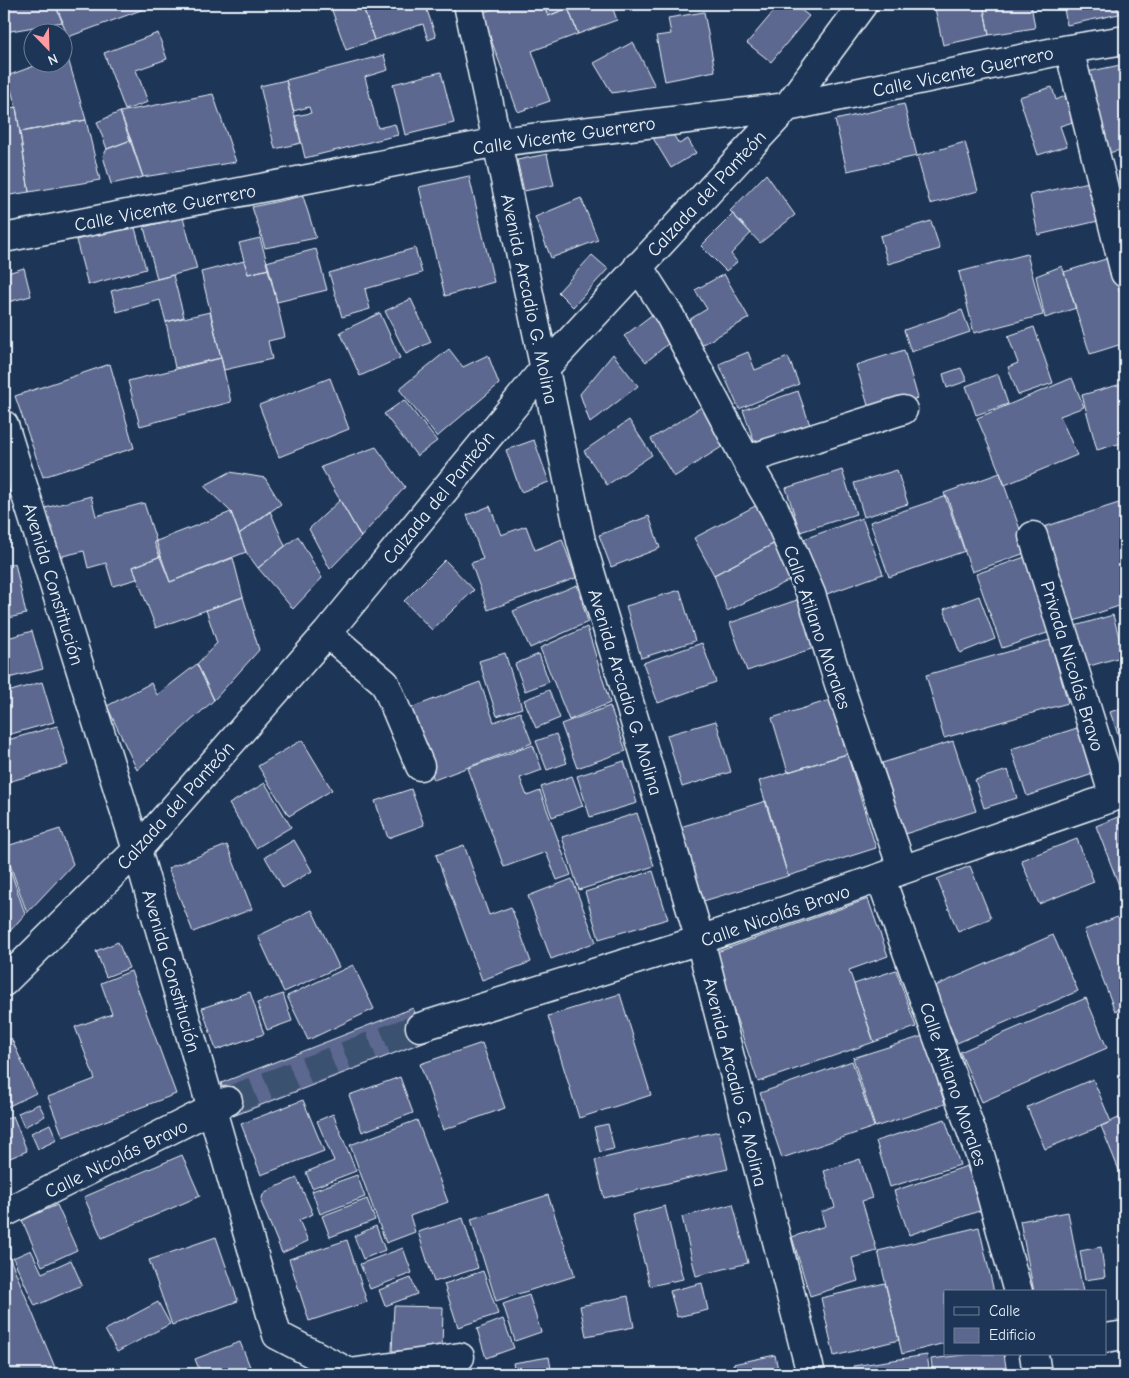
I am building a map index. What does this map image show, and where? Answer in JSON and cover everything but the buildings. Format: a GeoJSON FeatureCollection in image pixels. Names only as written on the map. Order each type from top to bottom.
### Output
{"type":"FeatureCollection","features":[{"type":"Feature","properties":{"kind":"street","name":"Avenida Arcadio G. Molina"},"geometry":{"type":"LineString","coordinates":[[468,4],[582,541],[700,940],[811,1374]]}},
{"type":"Feature","properties":{"kind":"street","name":"Calzada del Panteón"},"geometry":{"type":"LineString","coordinates":[[4,982],[137,850],[327,632],[544,369],[787,107],[863,4]]}},
{"type":"Feature","properties":{"kind":"street","name":"Calle Vicente Guerrero"},"geometry":{"type":"LineString","coordinates":[[4,238],[498,142],[787,107],[1069,49],[1125,40]]}},
{"type":"Feature","properties":{"kind":"street"},"geometry":{"type":"LineString","coordinates":[[1069,49],[1116,199],[1125,273]]}},
{"type":"Feature","properties":{"kind":"street","name":"Calle Atilano Morales"},"geometry":{"type":"LineString","coordinates":[[638,266],[670,316],[746,460],[775,510],[811,594],[891,874],[982,1158],[1017,1290]]}},
{"type":"Feature","properties":{"kind":"street"},"geometry":{"type":"LineString","coordinates":[[746,460],[902,410]]}},
{"type":"Feature","properties":{"kind":"street","name":"Avenida Constitución"},"geometry":{"type":"LineString","coordinates":[[4,425],[137,850],[220,1105],[277,1335],[350,1374],[460,1358]]}},
{"type":"Feature","properties":{"kind":"street","name":"Privada Nicolás Bravo"},"geometry":{"type":"LineString","coordinates":[[1033,536],[1120,795]]}},
{"type":"Feature","properties":{"kind":"street"},"geometry":{"type":"LineString","coordinates":[[327,632],[385,683],[420,766]]}},
{"type":"Feature","properties":{"kind":"street","name":"Calle Nicolás Bravo"},"geometry":{"type":"LineString","coordinates":[[420,1027],[700,940],[1120,795]]}},
{"type":"Feature","properties":{"kind":"street","name":"Calle Nicolás Bravo"},"geometry":{"type":"LineString","coordinates":[[4,1213],[220,1105]]}},
{"type":"Feature","properties":{"kind":"street"},"geometry":{"type":"LineString","coordinates":[[1106,1338],[1125,1335]]}},
{"type":"Feature","properties":{"kind":"street"},"geometry":{"type":"LineString","coordinates":[[1034,1356],[1037,1374]]}},
{"type":"Feature","properties":{"kind":"tunnel"},"geometry":{"type":"LineString","coordinates":[[228,1101],[420,1027]]}}]}
